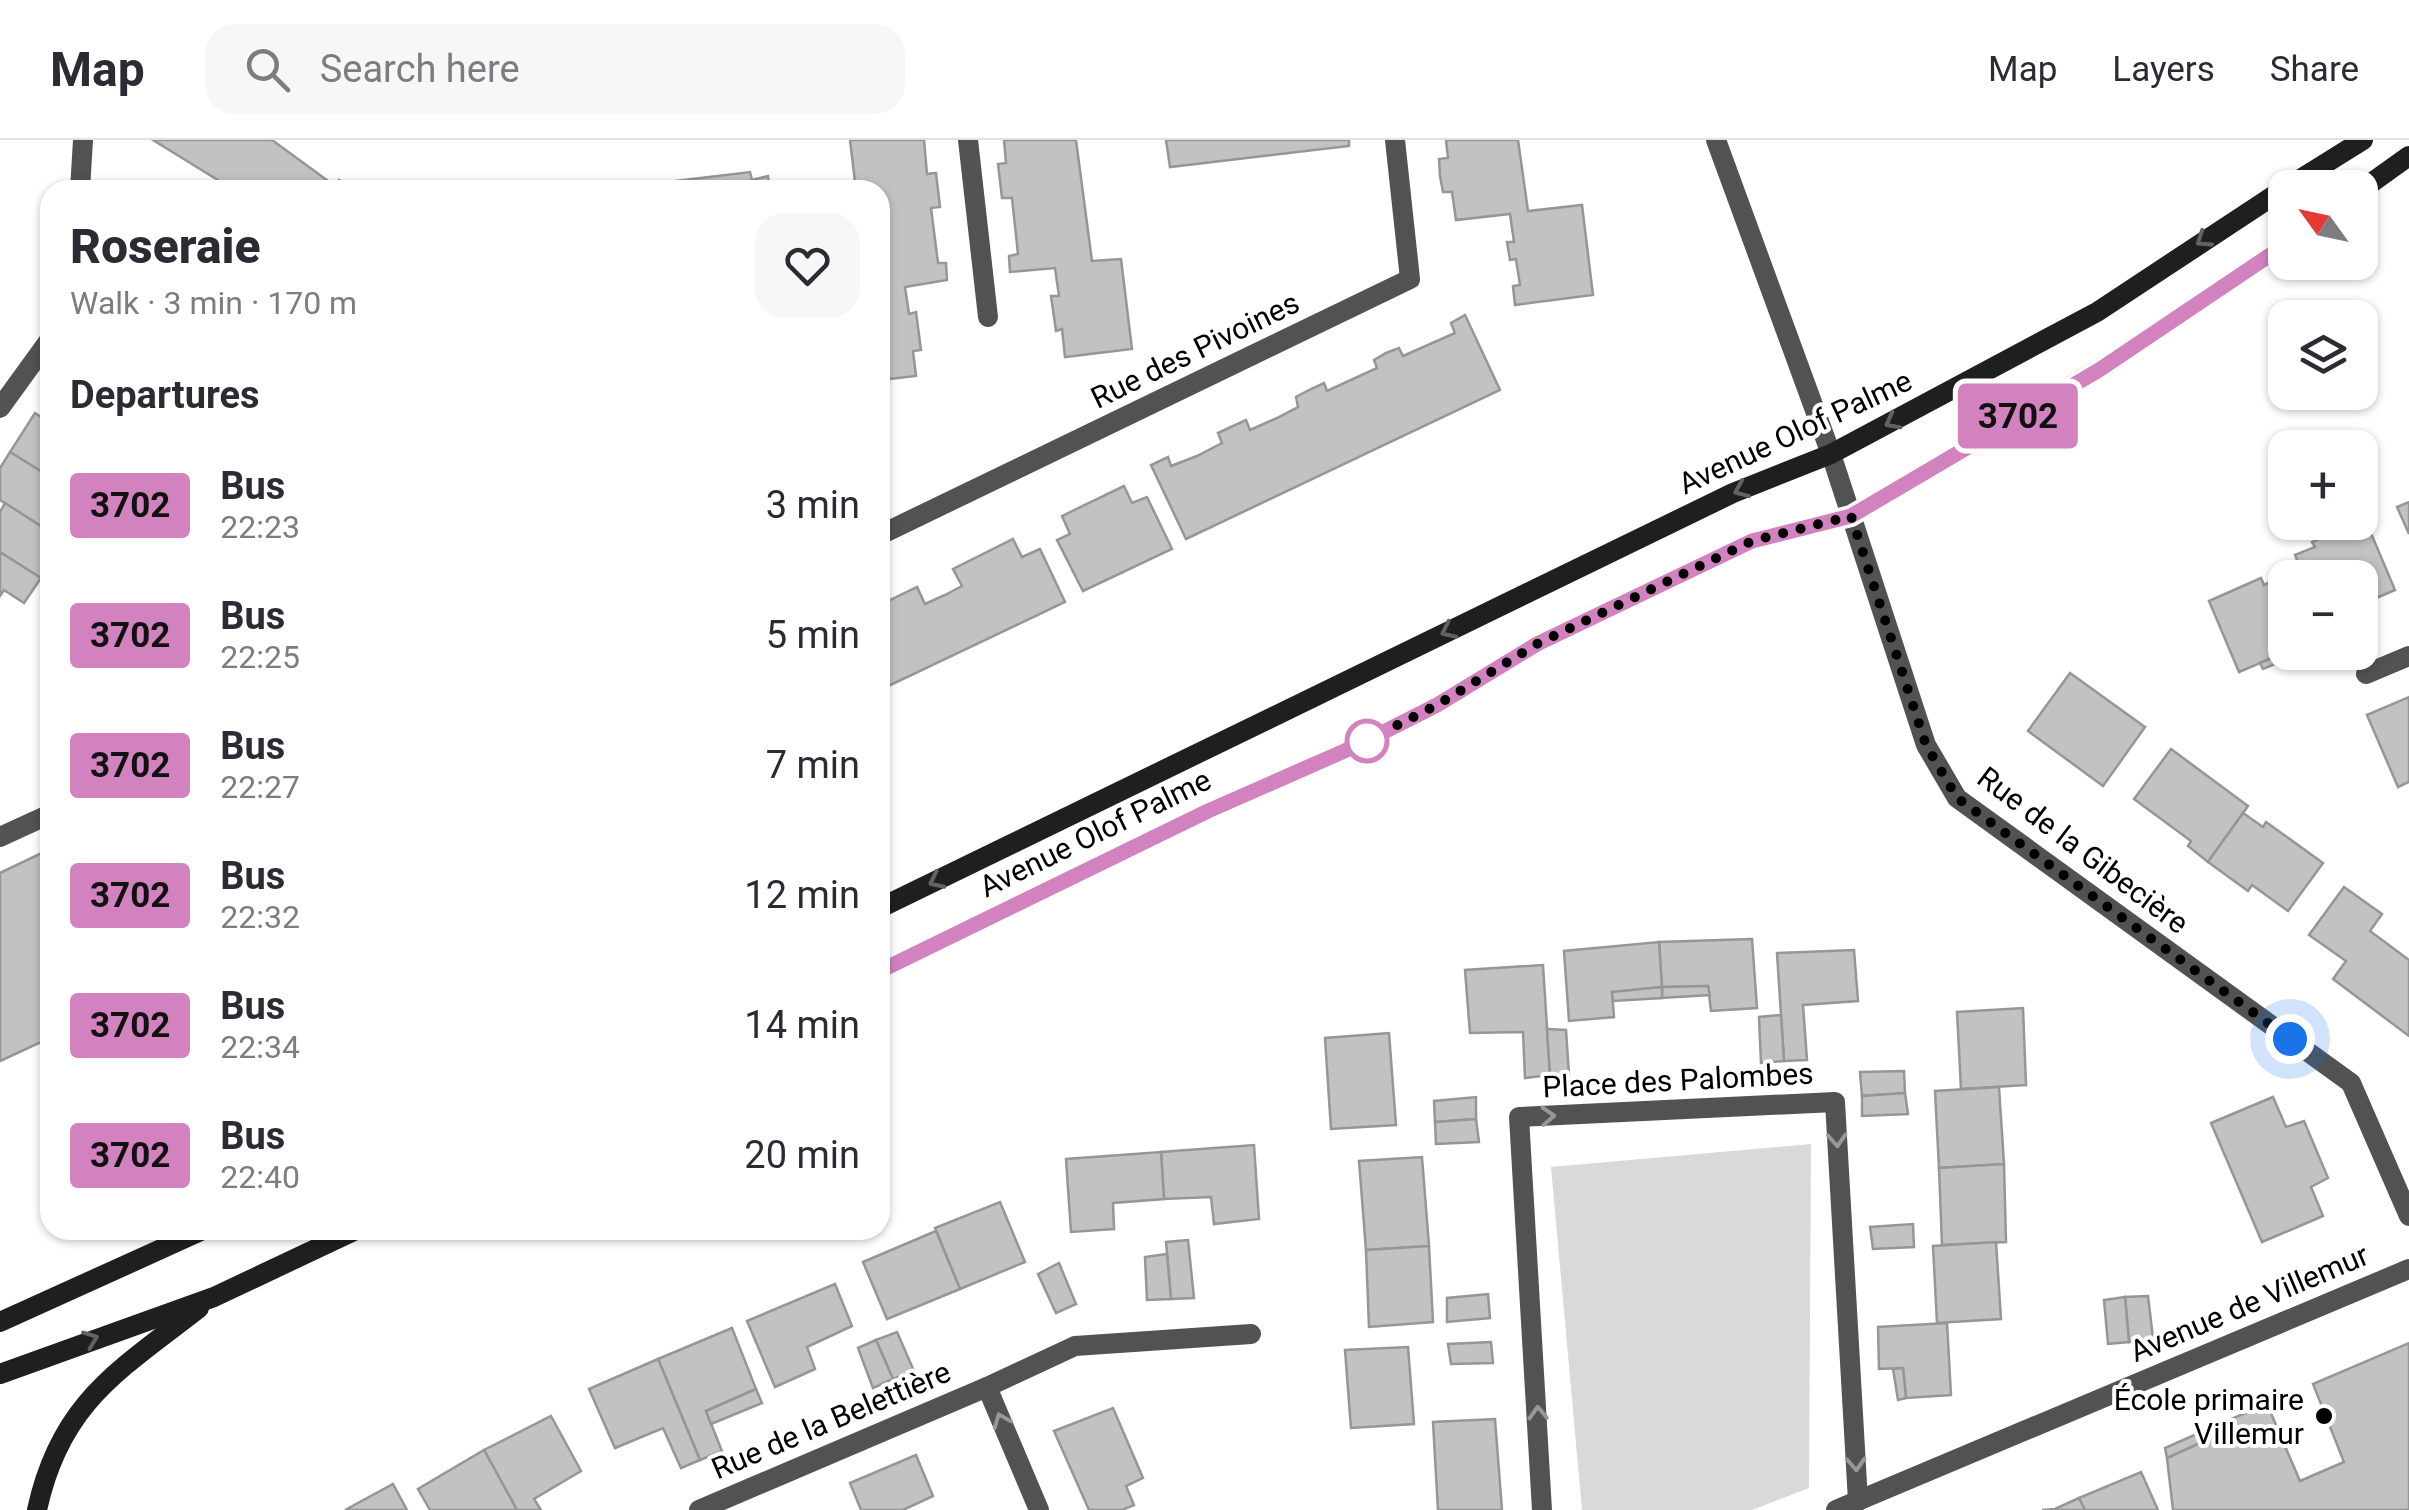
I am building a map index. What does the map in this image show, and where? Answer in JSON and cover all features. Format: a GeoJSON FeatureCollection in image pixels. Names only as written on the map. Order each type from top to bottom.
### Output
{"type":"FeatureCollection","features":[{"type":"Feature","properties":{"kind":"main road","name":"Avenue Olof Palme"},"geometry":{"type":"LineString","coordinates":[[2314,170],[2362,140]]}},
{"type":"Feature","properties":{"kind":"main road"},"geometry":{"type":"LineString","coordinates":[[2378,178],[2409,156]]}},
{"type":"Feature","properties":{"kind":"main road","name":"Avenue Olof Palme"},"geometry":{"type":"LineString","coordinates":[[890,903],[1733,493],[1831,454],[2097,312],[2268,199]]}},
{"type":"Feature","properties":{"kind":"main road","name":"Avenue Olof Palme"},"geometry":{"type":"LineString","coordinates":[[890,966],[1208,811],[1358,745],[1437,705],[1537,644],[1752,541],[1851,516],[2099,370],[2268,256]]}},
{"type":"Feature","properties":{"kind":"main road"},"geometry":{"type":"LineString","coordinates":[[0,1322],[181,1240]]}},
{"type":"Feature","properties":{"kind":"main road"},"geometry":{"type":"LineString","coordinates":[[0,1374],[214,1297],[335,1240]]}},
{"type":"Feature","properties":{"kind":"main road"},"geometry":{"type":"LineString","coordinates":[[37,1510],[62,1433],[101,1384],[214,1297]]}},
{"type":"Feature","properties":{"kind":"street"},"geometry":{"type":"LineString","coordinates":[[81,180],[83,140]]}},
{"type":"Feature","properties":{"kind":"street"},"geometry":{"type":"LineString","coordinates":[[968,140],[988,316]]}},
{"type":"Feature","properties":{"kind":"street","name":"Rue des Pivoines"},"geometry":{"type":"LineString","coordinates":[[890,530],[1410,279],[1395,140]]}},
{"type":"Feature","properties":{"kind":"street","name":"Rue de la Gibecière"},"geometry":{"type":"LineString","coordinates":[[1716,140],[1831,454],[1926,745],[1957,798],[2351,1083],[2409,1216]]}},
{"type":"Feature","properties":{"kind":"street"},"geometry":{"type":"LineString","coordinates":[[0,408],[40,353]]}},
{"type":"Feature","properties":{"kind":"street"},"geometry":{"type":"LineString","coordinates":[[2366,674],[2409,656]]}},
{"type":"Feature","properties":{"kind":"street"},"geometry":{"type":"LineString","coordinates":[[0,837],[40,819]]}},
{"type":"Feature","properties":{"kind":"street","name":"Place des Palombes"},"geometry":{"type":"LineString","coordinates":[[1542,1510],[1519,1117],[1835,1102],[1858,1500]]}},
{"type":"Feature","properties":{"kind":"street","name":"Avenue de Villemur"},"geometry":{"type":"LineString","coordinates":[[1836,1510],[2409,1268]]}},
{"type":"Feature","properties":{"kind":"street","name":"Rue de la Belettière"},"geometry":{"type":"LineString","coordinates":[[699,1510],[1075,1346],[1251,1334]]}},
{"type":"Feature","properties":{"kind":"street","name":"Rue de la Belettière"},"geometry":{"type":"LineString","coordinates":[[987,1387],[1038,1510]]}},
{"type":"Feature","properties":{"kind":"shaded area"},"geometry":{"type":"Polygon","coordinates":[[[1811,1144],[1809,1488],[1752,1510],[1582,1510],[1551,1167],[1811,1144]]]}},
{"type":"Feature","properties":{"kind":"building"},"geometry":{"type":"Polygon","coordinates":[[[153,140],[272,140],[327,180],[218,180],[153,140]]]}},
{"type":"Feature","properties":{"kind":"building"},"geometry":{"type":"Polygon","coordinates":[[[850,140],[924,140],[927,174],[936,173],[940,207],[931,208],[938,263],[946,263],[947,280],[905,287],[909,314],[916,312],[921,350],[913,351],[916,376],[890,379],[890,180],[855,180],[850,140]]]}},
{"type":"Feature","properties":{"kind":"building"},"geometry":{"type":"Polygon","coordinates":[[[1004,140],[1076,140],[1092,261],[1121,259],[1132,349],[1065,357],[1062,329],[1056,331],[1051,296],[1059,296],[1055,268],[1010,272],[1009,256],[1018,254],[1012,198],[1002,198],[998,164],[1006,163],[1004,140]]]}},
{"type":"Feature","properties":{"kind":"building"},"geometry":{"type":"Polygon","coordinates":[[[1166,140],[1349,140],[1349,146],[1170,167],[1166,140]]]}},
{"type":"Feature","properties":{"kind":"building"},"geometry":{"type":"Polygon","coordinates":[[[1446,140],[1518,140],[1528,211],[1582,205],[1593,295],[1515,305],[1513,286],[1520,285],[1516,259],[1510,260],[1507,242],[1514,242],[1510,214],[1456,220],[1452,192],[1443,192],[1440,176],[1439,159],[1448,158],[1446,140]]]}},
{"type":"Feature","properties":{"kind":"building"},"geometry":{"type":"Polygon","coordinates":[[[750,172],[752,180],[684,180],[750,172]]]}},
{"type":"Feature","properties":{"kind":"building"},"geometry":{"type":"Polygon","coordinates":[[[1465,315],[1500,390],[1186,539],[1151,465],[1168,457],[1171,466],[1197,456],[1222,443],[1218,433],[1246,420],[1250,430],[1298,407],[1296,397],[1309,390],[1324,383],[1327,391],[1377,368],[1374,360],[1386,353],[1399,348],[1403,356],[1455,333],[1451,323],[1465,315]]]}},
{"type":"Feature","properties":{"kind":"building"},"geometry":{"type":"Polygon","coordinates":[[[35,413],[40,416],[40,471],[10,452],[35,413]]]}},
{"type":"Feature","properties":{"kind":"building"},"geometry":{"type":"Polygon","coordinates":[[[10,452],[40,471],[40,526],[0,500],[0,468],[10,452]]]}},
{"type":"Feature","properties":{"kind":"building"},"geometry":{"type":"Polygon","coordinates":[[[1124,486],[1132,503],[1147,497],[1172,549],[1083,591],[1057,540],[1070,534],[1062,516],[1124,486]]]}},
{"type":"Feature","properties":{"kind":"building"},"geometry":{"type":"Polygon","coordinates":[[[2409,502],[2409,534],[2397,507],[2409,502]]]}},
{"type":"Feature","properties":{"kind":"building"},"geometry":{"type":"Polygon","coordinates":[[[5,503],[40,526],[40,578],[0,552],[0,512],[5,503]]]}},
{"type":"Feature","properties":{"kind":"building"},"geometry":{"type":"Polygon","coordinates":[[[1013,539],[1022,557],[1040,549],[1065,602],[890,685],[890,600],[917,587],[925,604],[945,595],[962,586],[953,569],[1013,539]]]}},
{"type":"Feature","properties":{"kind":"building"},"geometry":{"type":"Polygon","coordinates":[[[2374,540],[2395,590],[2378,597],[2378,560],[2297,560],[2295,555],[2315,547],[2312,542],[2374,540]]]}},
{"type":"Feature","properties":{"kind":"building"},"geometry":{"type":"Polygon","coordinates":[[[0,552],[40,577],[24,603],[4,590],[0,596],[0,552]]]}},
{"type":"Feature","properties":{"kind":"building"},"geometry":{"type":"Polygon","coordinates":[[[2261,578],[2264,585],[2268,583],[2268,660],[2239,672],[2209,601],[2261,578]]]}},
{"type":"Feature","properties":{"kind":"building"},"geometry":{"type":"Polygon","coordinates":[[[2070,673],[2145,727],[2103,786],[2028,731],[2070,673]]]}},
{"type":"Feature","properties":{"kind":"building"},"geometry":{"type":"Polygon","coordinates":[[[2409,697],[2409,782],[2398,787],[2367,715],[2409,697]]]}},
{"type":"Feature","properties":{"kind":"building"},"geometry":{"type":"Polygon","coordinates":[[[2171,749],[2248,806],[2208,862],[2188,846],[2191,841],[2134,799],[2171,749]]]}},
{"type":"Feature","properties":{"kind":"building"},"geometry":{"type":"Polygon","coordinates":[[[2243,813],[2263,827],[2266,822],[2323,863],[2288,911],[2252,885],[2248,891],[2208,862],[2243,813]]]}},
{"type":"Feature","properties":{"kind":"building"},"geometry":{"type":"Polygon","coordinates":[[[40,854],[40,1043],[0,1061],[0,873],[40,854]]]}},
{"type":"Feature","properties":{"kind":"building"},"geometry":{"type":"Polygon","coordinates":[[[2344,887],[2382,914],[2370,931],[2409,960],[2409,1036],[2333,979],[2346,961],[2309,935],[2344,887]]]}},
{"type":"Feature","properties":{"kind":"building"},"geometry":{"type":"Polygon","coordinates":[[[1752,939],[1757,1008],[1711,1011],[1708,986],[1662,987],[1659,942],[1752,939]]]}},
{"type":"Feature","properties":{"kind":"building"},"geometry":{"type":"Polygon","coordinates":[[[1659,942],[1662,987],[1612,992],[1614,1017],[1569,1021],[1564,951],[1659,942]]]}},
{"type":"Feature","properties":{"kind":"building"},"geometry":{"type":"Polygon","coordinates":[[[1854,950],[1858,1001],[1803,1005],[1807,1060],[1784,1061],[1777,953],[1854,950]]]}},
{"type":"Feature","properties":{"kind":"building"},"geometry":{"type":"Polygon","coordinates":[[[1543,965],[1550,1075],[1525,1078],[1523,1032],[1470,1033],[1465,970],[1543,965]]]}},
{"type":"Feature","properties":{"kind":"building"},"geometry":{"type":"Polygon","coordinates":[[[1708,986],[1710,995],[1662,998],[1662,987],[1708,986]]]}},
{"type":"Feature","properties":{"kind":"building"},"geometry":{"type":"Polygon","coordinates":[[[1662,987],[1662,998],[1613,1001],[1612,992],[1662,987]]]}},
{"type":"Feature","properties":{"kind":"building"},"geometry":{"type":"Polygon","coordinates":[[[2023,1008],[2026,1085],[1961,1089],[1957,1012],[2023,1008]]]}},
{"type":"Feature","properties":{"kind":"building"},"geometry":{"type":"Polygon","coordinates":[[[1781,1015],[1784,1061],[1761,1063],[1759,1017],[1781,1015]]]}},
{"type":"Feature","properties":{"kind":"building"},"geometry":{"type":"Polygon","coordinates":[[[1547,1029],[1566,1030],[1569,1075],[1550,1075],[1547,1029]]]}},
{"type":"Feature","properties":{"kind":"building"},"geometry":{"type":"Polygon","coordinates":[[[1389,1033],[1396,1125],[1331,1129],[1325,1038],[1389,1033]]]}},
{"type":"Feature","properties":{"kind":"building"},"geometry":{"type":"Polygon","coordinates":[[[1904,1071],[1905,1093],[1862,1096],[1860,1072],[1904,1071]]]}},
{"type":"Feature","properties":{"kind":"building"},"geometry":{"type":"Polygon","coordinates":[[[1999,1087],[2004,1164],[1939,1168],[1935,1091],[1999,1087]]]}},
{"type":"Feature","properties":{"kind":"building"},"geometry":{"type":"Polygon","coordinates":[[[1905,1093],[1908,1114],[1862,1116],[1862,1096],[1905,1093]]]}},
{"type":"Feature","properties":{"kind":"building"},"geometry":{"type":"Polygon","coordinates":[[[1476,1097],[1476,1119],[1435,1122],[1434,1101],[1476,1097]]]}},
{"type":"Feature","properties":{"kind":"building"},"geometry":{"type":"Polygon","coordinates":[[[2273,1097],[2286,1127],[2304,1121],[2328,1178],[2311,1187],[2323,1216],[2262,1242],[2211,1123],[2273,1097]]]}},
{"type":"Feature","properties":{"kind":"building"},"geometry":{"type":"Polygon","coordinates":[[[1476,1119],[1479,1142],[1436,1144],[1435,1122],[1476,1119]]]}},
{"type":"Feature","properties":{"kind":"building"},"geometry":{"type":"Polygon","coordinates":[[[1254,1145],[1259,1219],[1214,1224],[1211,1197],[1164,1199],[1161,1152],[1254,1145]]]}},
{"type":"Feature","properties":{"kind":"building"},"geometry":{"type":"Polygon","coordinates":[[[1161,1152],[1164,1199],[1113,1203],[1114,1229],[1071,1232],[1066,1159],[1161,1152]]]}},
{"type":"Feature","properties":{"kind":"building"},"geometry":{"type":"Polygon","coordinates":[[[1422,1157],[1429,1246],[1366,1250],[1359,1161],[1422,1157]]]}},
{"type":"Feature","properties":{"kind":"building"},"geometry":{"type":"Polygon","coordinates":[[[2004,1164],[2006,1242],[1942,1245],[1939,1168],[2004,1164]]]}},
{"type":"Feature","properties":{"kind":"building"},"geometry":{"type":"Polygon","coordinates":[[[1000,1202],[1025,1262],[960,1289],[935,1228],[1000,1202]]]}},
{"type":"Feature","properties":{"kind":"building"},"geometry":{"type":"Polygon","coordinates":[[[1913,1224],[1914,1247],[1873,1249],[1870,1227],[1913,1224]]]}},
{"type":"Feature","properties":{"kind":"building"},"geometry":{"type":"Polygon","coordinates":[[[936,1231],[960,1289],[887,1319],[863,1262],[936,1231]]]}},
{"type":"Feature","properties":{"kind":"building"},"geometry":{"type":"Polygon","coordinates":[[[1188,1240],[1194,1298],[1171,1299],[1166,1242],[1188,1240]]]}},
{"type":"Feature","properties":{"kind":"building"},"geometry":{"type":"Polygon","coordinates":[[[1996,1242],[2001,1319],[1937,1323],[1933,1246],[1996,1242]]]}},
{"type":"Feature","properties":{"kind":"building"},"geometry":{"type":"Polygon","coordinates":[[[1429,1246],[1433,1322],[1369,1327],[1366,1250],[1429,1246]]]}},
{"type":"Feature","properties":{"kind":"building"},"geometry":{"type":"Polygon","coordinates":[[[1167,1254],[1171,1299],[1147,1300],[1145,1257],[1167,1254]]]}},
{"type":"Feature","properties":{"kind":"building"},"geometry":{"type":"Polygon","coordinates":[[[1059,1263],[1076,1304],[1056,1313],[1038,1274],[1059,1263]]]}},
{"type":"Feature","properties":{"kind":"building"},"geometry":{"type":"Polygon","coordinates":[[[835,1284],[852,1326],[807,1347],[815,1369],[775,1387],[747,1321],[835,1284]]]}},
{"type":"Feature","properties":{"kind":"building"},"geometry":{"type":"Polygon","coordinates":[[[1488,1294],[1490,1318],[1447,1322],[1447,1298],[1488,1294]]]}},
{"type":"Feature","properties":{"kind":"building"},"geometry":{"type":"Polygon","coordinates":[[[2148,1296],[2153,1338],[2129,1342],[2125,1297],[2148,1296]]]}},
{"type":"Feature","properties":{"kind":"building"},"geometry":{"type":"Polygon","coordinates":[[[2125,1297],[2129,1342],[2108,1344],[2104,1300],[2125,1297]]]}},
{"type":"Feature","properties":{"kind":"building"},"geometry":{"type":"Polygon","coordinates":[[[1947,1323],[1951,1395],[1906,1398],[1903,1368],[1879,1369],[1878,1327],[1947,1323]]]}},
{"type":"Feature","properties":{"kind":"building"},"geometry":{"type":"Polygon","coordinates":[[[732,1328],[756,1389],[706,1411],[722,1451],[700,1460],[658,1359],[732,1328]]]}},
{"type":"Feature","properties":{"kind":"building"},"geometry":{"type":"Polygon","coordinates":[[[897,1332],[914,1371],[893,1379],[876,1340],[897,1332]]]}},
{"type":"Feature","properties":{"kind":"building"},"geometry":{"type":"Polygon","coordinates":[[[876,1340],[893,1379],[873,1388],[858,1348],[876,1340]]]}},
{"type":"Feature","properties":{"kind":"building"},"geometry":{"type":"Polygon","coordinates":[[[1491,1342],[1493,1363],[1451,1364],[1448,1344],[1491,1342]]]}},
{"type":"Feature","properties":{"kind":"building","name":"École primaire Villemur"},"geometry":{"type":"Polygon","coordinates":[[[2409,1343],[2409,1510],[2173,1510],[2167,1458],[2213,1437],[2210,1428],[2267,1404],[2300,1481],[2344,1462],[2313,1384],[2409,1343]]]}},
{"type":"Feature","properties":{"kind":"building"},"geometry":{"type":"Polygon","coordinates":[[[1408,1347],[1414,1424],[1351,1428],[1345,1350],[1408,1347]]]}},
{"type":"Feature","properties":{"kind":"building"},"geometry":{"type":"Polygon","coordinates":[[[658,1359],[700,1460],[681,1468],[663,1428],[615,1448],[589,1389],[658,1359]]]}},
{"type":"Feature","properties":{"kind":"building"},"geometry":{"type":"Polygon","coordinates":[[[1903,1368],[1906,1398],[1898,1400],[1893,1369],[1903,1368]]]}},
{"type":"Feature","properties":{"kind":"building"},"geometry":{"type":"Polygon","coordinates":[[[756,1389],[762,1403],[711,1424],[706,1411],[756,1389]]]}},
{"type":"Feature","properties":{"kind":"building"},"geometry":{"type":"Polygon","coordinates":[[[1113,1408],[1143,1478],[1126,1486],[1134,1505],[1122,1510],[1089,1510],[1054,1431],[1113,1408]]]}},
{"type":"Feature","properties":{"kind":"building"},"geometry":{"type":"Polygon","coordinates":[[[551,1416],[581,1471],[534,1499],[541,1510],[517,1510],[484,1450],[551,1416]]]}},
{"type":"Feature","properties":{"kind":"building"},"geometry":{"type":"Polygon","coordinates":[[[1495,1419],[1502,1510],[1438,1510],[1433,1422],[1495,1419]]]}},
{"type":"Feature","properties":{"kind":"building"},"geometry":{"type":"Polygon","coordinates":[[[2210,1428],[2213,1437],[2167,1458],[2165,1448],[2210,1428]]]}},
{"type":"Feature","properties":{"kind":"building"},"geometry":{"type":"Polygon","coordinates":[[[484,1450],[517,1510],[430,1510],[418,1489],[484,1450]]]}},
{"type":"Feature","properties":{"kind":"building"},"geometry":{"type":"Polygon","coordinates":[[[916,1455],[933,1496],[903,1510],[861,1510],[850,1483],[916,1455]]]}},
{"type":"Feature","properties":{"kind":"building"},"geometry":{"type":"Polygon","coordinates":[[[2141,1472],[2158,1510],[2085,1510],[2079,1498],[2141,1472]]]}},
{"type":"Feature","properties":{"kind":"building"},"geometry":{"type":"Polygon","coordinates":[[[393,1484],[407,1510],[345,1510],[393,1484]]]}},
{"type":"Feature","properties":{"kind":"building"},"geometry":{"type":"Polygon","coordinates":[[[2079,1498],[2085,1510],[2042,1510],[2055,1509],[2079,1498]]]}},
{"type":"Feature","properties":{"kind":"bus line","name":"3702"},"geometry":{"type":"LineString","coordinates":[[890,966],[1208,811],[1358,745],[1437,705],[1537,644],[1752,541],[1851,516],[2099,370],[2268,257]]}},
{"type":"Feature","properties":{"kind":"place","name":"École primaire Villemur"},"geometry":{"type":"Point","coordinates":[2324,1416]}},
{"type":"Feature","properties":{"kind":"route"},"geometry":{"type":"LineString","coordinates":[[1367,741],[1358,745],[1437,705],[1537,644],[1752,541],[1851,516],[1926,745],[1957,798],[2290,1039]]}}]}
